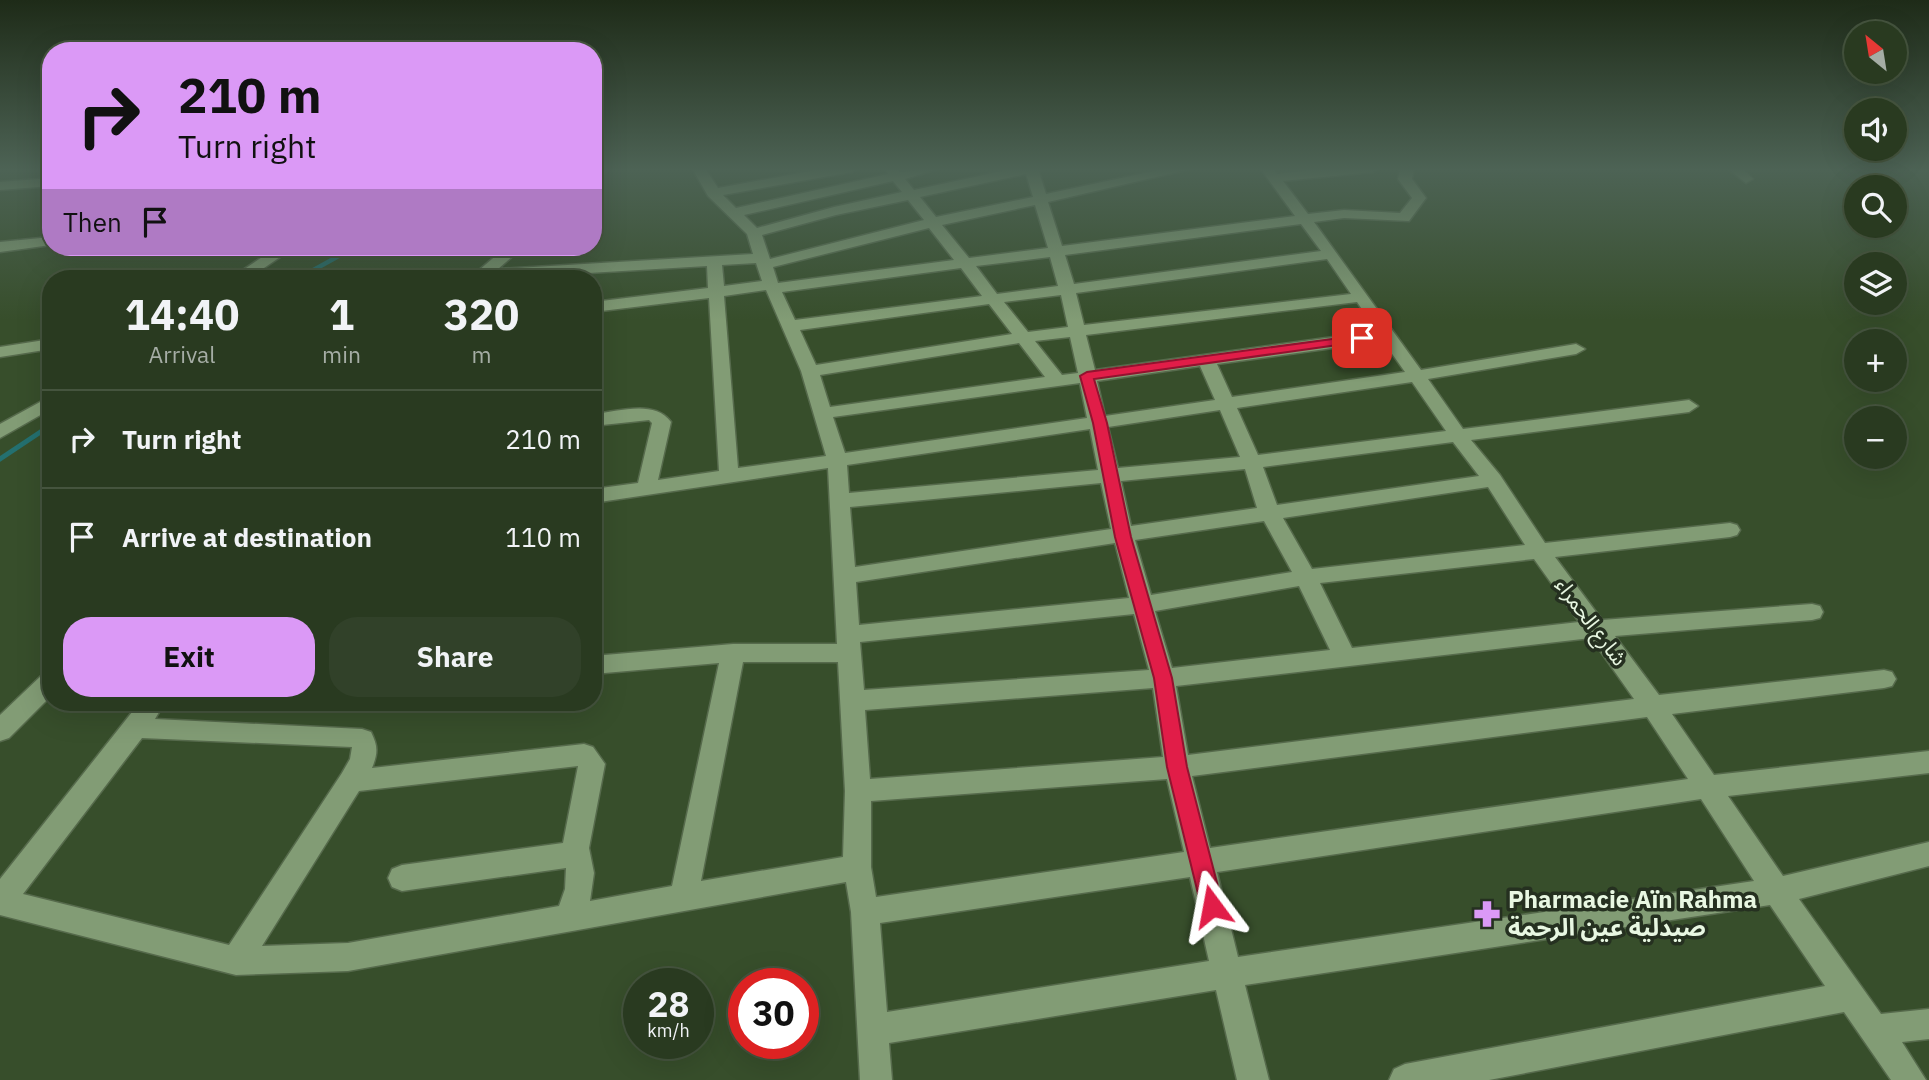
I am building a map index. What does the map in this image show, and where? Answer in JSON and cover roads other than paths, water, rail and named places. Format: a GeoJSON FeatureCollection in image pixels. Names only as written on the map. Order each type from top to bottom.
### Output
{"type":"FeatureCollection","features":[{"type":"Feature","properties":{"kind":"street"},"geometry":{"type":"LineString","coordinates":[[739,218],[754,233],[768,274],[810,371],[837,460],[858,791],[857,867],[865,912],[876,1080]]}},
{"type":"Feature","properties":{"kind":"street"},"geometry":{"type":"LineString","coordinates":[[754,233],[807,218]]}},
{"type":"Feature","properties":{"kind":"street"},"geometry":{"type":"LineString","coordinates":[[931,218],[1026,337],[1056,379]]}},
{"type":"Feature","properties":{"kind":"street"},"geometry":{"type":"LineString","coordinates":[[602,306],[716,292],[951,218]]}},
{"type":"Feature","properties":{"kind":"street"},"geometry":{"type":"LineString","coordinates":[[1047,218],[1069,291],[1123,537],[1163,678],[1177,767],[1202,861],[1253,1080]]}},
{"type":"Feature","properties":{"kind":"street","name":"شارع الحمراء"},"geometry":{"type":"LineString","coordinates":[[1304,218],[1459,437],[1493,480],[1540,552],[1653,706],[1777,891],[1910,1080]]}},
{"type":"Feature","properties":{"kind":"street"},"geometry":{"type":"LineString","coordinates":[[582,270],[714,261],[768,274],[967,264],[1320,218]]}},
{"type":"Feature","properties":{"kind":"street"},"geometry":{"type":"LineString","coordinates":[[0,247],[42,242]]}},
{"type":"Feature","properties":{"kind":"street"},"geometry":{"type":"LineString","coordinates":[[791,326],[1331,254]]}},
{"type":"Feature","properties":{"kind":"street"},"geometry":{"type":"LineString","coordinates":[[251,270],[273,256]]}},
{"type":"Feature","properties":{"kind":"street"},"geometry":{"type":"LineString","coordinates":[[487,270],[504,256]]}},
{"type":"Feature","properties":{"kind":"street"},"geometry":{"type":"LineString","coordinates":[[714,261],[729,475]]}},
{"type":"Feature","properties":{"kind":"street"},"geometry":{"type":"LineString","coordinates":[[810,371],[1026,337],[1078,333],[1362,297]]}},
{"type":"Feature","properties":{"kind":"street"},"geometry":{"type":"LineString","coordinates":[[824,413],[1387,335]]}},
{"type":"Feature","properties":{"kind":"street"},"geometry":{"type":"LineString","coordinates":[[0,352],[42,345]]}},
{"type":"Feature","properties":{"kind":"street"},"geometry":{"type":"LineString","coordinates":[[602,495],[1416,376],[1576,349]]}},
{"type":"Feature","properties":{"kind":"street"},"geometry":{"type":"LineString","coordinates":[[1207,362],[1252,462],[1269,512],[1306,577],[1346,658]]}},
{"type":"Feature","properties":{"kind":"street"},"geometry":{"type":"LineString","coordinates":[[0,432],[42,406]]}},
{"type":"Feature","properties":{"kind":"street"},"geometry":{"type":"LineString","coordinates":[[840,501],[1110,478],[1459,437],[1689,406]]}},
{"type":"Feature","properties":{"kind":"street"},"geometry":{"type":"LineString","coordinates":[[602,419],[653,414],[660,418],[662,422],[646,490]]}},
{"type":"Feature","properties":{"kind":"street"},"geometry":{"type":"LineString","coordinates":[[844,576],[1123,537],[1269,512],[1493,480]]}},
{"type":"Feature","properties":{"kind":"street"},"geometry":{"type":"LineString","coordinates":[[602,664],[849,644],[1143,605],[1306,577],[1730,530]]}},
{"type":"Feature","properties":{"kind":"street"},"geometry":{"type":"LineString","coordinates":[[852,701],[1163,678],[1598,629],[1812,612]]}},
{"type":"Feature","properties":{"kind":"street"},"geometry":{"type":"LineString","coordinates":[[684,896],[733,653]]}},
{"type":"Feature","properties":{"kind":"street"},"geometry":{"type":"LineString","coordinates":[[858,791],[1177,767],[1884,679]]}},
{"type":"Feature","properties":{"kind":"street"},"geometry":{"type":"LineString","coordinates":[[0,731],[42,690]]}},
{"type":"Feature","properties":{"kind":"street"},"geometry":{"type":"LineString","coordinates":[[147,711],[0,901],[236,961],[348,957],[857,867]]}},
{"type":"Feature","properties":{"kind":"street"},"geometry":{"type":"LineString","coordinates":[[136,728],[354,737],[362,739],[366,744],[365,753],[351,781],[236,961]]}},
{"type":"Feature","properties":{"kind":"street"},"geometry":{"type":"LineString","coordinates":[[351,781],[584,755],[592,764],[574,854]]}},
{"type":"Feature","properties":{"kind":"street"},"geometry":{"type":"LineString","coordinates":[[865,912],[1709,787],[1929,762]]}},
{"type":"Feature","properties":{"kind":"street"},"geometry":{"type":"LineString","coordinates":[[402,878],[574,854],[579,856],[581,869],[580,894],[569,919]]}},
{"type":"Feature","properties":{"kind":"street"},"geometry":{"type":"LineString","coordinates":[[873,1030],[1227,973],[1777,891],[1929,854]]}},
{"type":"Feature","properties":{"kind":"street"},"geometry":{"type":"LineString","coordinates":[[1405,1080],[1850,996]]}},
{"type":"Feature","properties":{"kind":"street"},"geometry":{"type":"LineString","coordinates":[[1876,1030],[1929,1024]]}},
{"type":"Feature","properties":{"kind":"waterway"},"geometry":{"type":"LineString","coordinates":[[313,270],[339,256]]}},
{"type":"Feature","properties":{"kind":"waterway"},"geometry":{"type":"LineString","coordinates":[[0,459],[42,431]]}},
{"type":"Feature","properties":{"kind":"place","name":"Pharmacie Aïn Rahma صيدلية عين الرحمة"},"geometry":{"type":"Point","coordinates":[1487,914]}}]}
